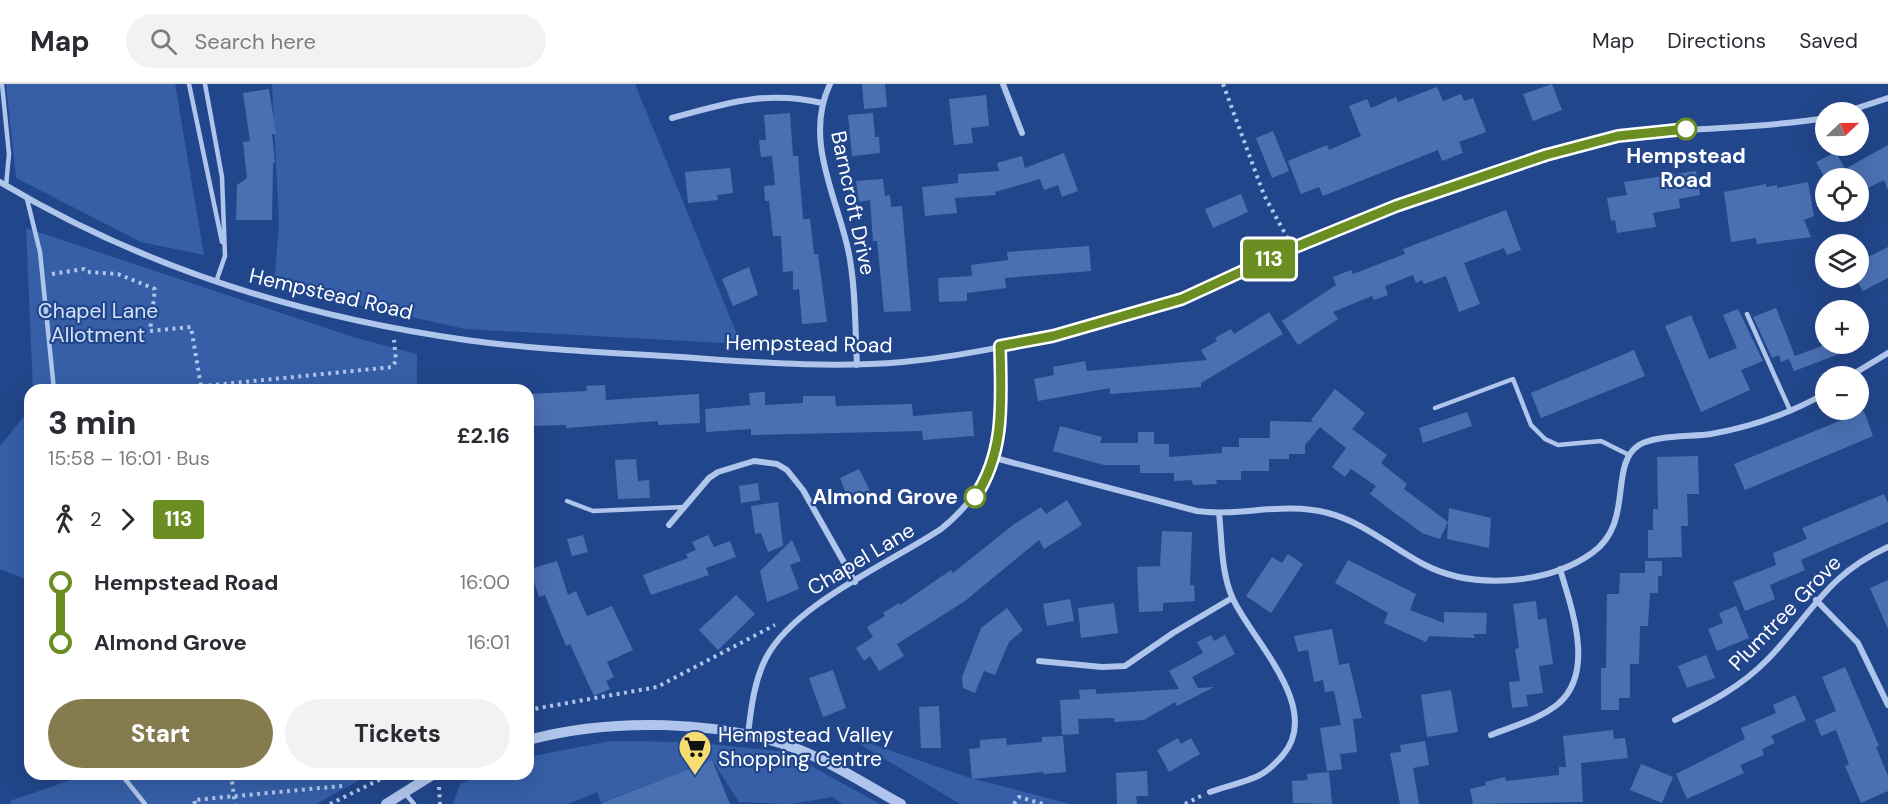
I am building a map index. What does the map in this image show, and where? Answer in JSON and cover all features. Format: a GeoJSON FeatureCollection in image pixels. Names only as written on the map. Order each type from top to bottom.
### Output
{"type":"FeatureCollection","features":[{"type":"Feature","properties":{"kind":"street","name":"Barncroft Drive"},"geometry":{"type":"LineString","coordinates":[[830,84],[822,103],[819,133],[821,151],[849,257],[857,365]]}},
{"type":"Feature","properties":{"kind":"street"},"geometry":{"type":"LineString","coordinates":[[1004,84],[1022,133]]}},
{"type":"Feature","properties":{"kind":"street"},"geometry":{"type":"LineString","coordinates":[[672,118],[733,102],[775,96],[822,103]]}},
{"type":"Feature","properties":{"kind":"street"},"geometry":{"type":"LineString","coordinates":[[1869,104],[1888,98]]}},
{"type":"Feature","properties":{"kind":"street","name":"Hempstead Road"},"geometry":{"type":"LineString","coordinates":[[3,184],[27,199],[166,265],[276,301],[393,327],[468,340],[588,352],[802,365],[857,365],[907,361],[1053,336],[1182,299],[1293,248],[1432,193],[1595,142],[1667,130],[1772,125],[1815,119]]}},
{"type":"Feature","properties":{"kind":"street","name":"Chapel Lane"},"geometry":{"type":"LineString","coordinates":[[748,734],[760,671],[772,647],[811,609],[951,521],[972,501],[995,458],[1002,417],[1000,346]]}},
{"type":"Feature","properties":{"kind":"street"},"geometry":{"type":"LineString","coordinates":[[1866,366],[1888,352]]}},
{"type":"Feature","properties":{"kind":"street"},"geometry":{"type":"LineString","coordinates":[[995,458],[1174,506],[1219,513],[1290,508],[1329,513],[1367,529],[1425,565],[1459,577],[1498,580],[1528,577],[1560,568],[1586,557],[1608,537],[1620,510],[1623,469],[1629,454],[1646,442],[1737,428],[1790,410],[1815,398]]}},
{"type":"Feature","properties":{"kind":"street"},"geometry":{"type":"LineString","coordinates":[[669,525],[709,478],[729,467],[754,461],[777,464],[787,470],[803,490],[855,582]]}},
{"type":"Feature","properties":{"kind":"street"},"geometry":{"type":"LineString","coordinates":[[1210,792],[1260,775],[1270,768],[1288,749],[1293,729],[1293,705],[1286,687],[1277,668],[1232,598],[1226,573],[1219,513]]}},
{"type":"Feature","properties":{"kind":"street","name":"Plumtree Grove"},"geometry":{"type":"LineString","coordinates":[[1675,720],[1723,695],[1753,674],[1816,600],[1854,565],[1888,547]]}},
{"type":"Feature","properties":{"kind":"street"},"geometry":{"type":"LineString","coordinates":[[1491,735],[1549,710],[1560,703],[1572,684],[1576,671],[1577,640],[1560,568]]}},
{"type":"Feature","properties":{"kind":"street"},"geometry":{"type":"LineString","coordinates":[[1039,660],[1102,667],[1125,666],[1173,633],[1232,598]]}},
{"type":"Feature","properties":{"kind":"street"},"geometry":{"type":"LineString","coordinates":[[1816,600],[1858,643],[1888,705]]}},
{"type":"Feature","properties":{"kind":"street"},"geometry":{"type":"LineString","coordinates":[[534,739],[571,730],[614,727],[683,726],[748,734],[812,755],[901,804]]}},
{"type":"Feature","properties":{"kind":"street"},"geometry":{"type":"LineString","coordinates":[[387,804],[424,780]]}},
{"type":"Feature","properties":{"kind":"lane"},"geometry":{"type":"LineString","coordinates":[[2,84],[9,154],[3,184]]}},
{"type":"Feature","properties":{"kind":"lane"},"geometry":{"type":"LineString","coordinates":[[189,84],[225,256]]}},
{"type":"Feature","properties":{"kind":"lane"},"geometry":{"type":"LineString","coordinates":[[205,84],[222,177],[225,256],[216,282]]}},
{"type":"Feature","properties":{"kind":"lane"},"geometry":{"type":"LineString","coordinates":[[27,199],[40,252],[53,384]]}},
{"type":"Feature","properties":{"kind":"lane"},"geometry":{"type":"LineString","coordinates":[[1748,314],[1790,410]]}},
{"type":"Feature","properties":{"kind":"lane"},"geometry":{"type":"LineString","coordinates":[[1435,408],[1514,380],[1531,425],[1536,433],[1545,439],[1558,445],[1601,441],[1629,454]]}},
{"type":"Feature","properties":{"kind":"lane"},"geometry":{"type":"LineString","coordinates":[[567,501],[593,511],[685,507]]}},
{"type":"Feature","properties":{"kind":"lane"},"geometry":{"type":"LineString","coordinates":[[126,780],[145,804]]}},
{"type":"Feature","properties":{"kind":"lane"},"geometry":{"type":"LineString","coordinates":[[403,792],[414,804]]}},
{"type":"Feature","properties":{"kind":"path"},"geometry":{"type":"LineString","coordinates":[[1223,84],[1264,195],[1293,248]]}},
{"type":"Feature","properties":{"kind":"path"},"geometry":{"type":"LineString","coordinates":[[42,275],[84,269],[87,272],[118,274],[156,289],[150,331],[191,327],[201,384]]}},
{"type":"Feature","properties":{"kind":"path"},"geometry":{"type":"LineString","coordinates":[[220,384],[392,366],[396,362],[393,327]]}},
{"type":"Feature","properties":{"kind":"path"},"geometry":{"type":"LineString","coordinates":[[534,709],[657,687],[779,623]]}},
{"type":"Feature","properties":{"kind":"path"},"geometry":{"type":"LineString","coordinates":[[232,780],[235,804]]}},
{"type":"Feature","properties":{"kind":"path"},"geometry":{"type":"LineString","coordinates":[[330,804],[379,780]]}},
{"type":"Feature","properties":{"kind":"path"},"geometry":{"type":"LineString","coordinates":[[195,804],[194,800],[342,786]]}},
{"type":"Feature","properties":{"kind":"path"},"geometry":{"type":"LineString","coordinates":[[1014,804],[1019,797],[1043,804]]}},
{"type":"Feature","properties":{"kind":"green space"},"geometry":{"type":"Polygon","coordinates":[[[6,84],[175,84],[204,255],[141,242],[16,178],[6,84]]]}},
{"type":"Feature","properties":{"kind":"green space"},"geometry":{"type":"Polygon","coordinates":[[[272,84],[635,84],[741,344],[465,329],[274,286],[279,223],[272,84]]]}},
{"type":"Feature","properties":{"kind":"green space","name":"Chapel Lane Allotment"},"geometry":{"type":"Polygon","coordinates":[[[26,228],[353,337],[417,354],[417,384],[33,384],[26,228]]]}},
{"type":"Feature","properties":{"kind":"green space"},"geometry":{"type":"Polygon","coordinates":[[[24,416],[24,579],[0,569],[0,446],[24,416]]]}},
{"type":"Feature","properties":{"kind":"green space"},"geometry":{"type":"Polygon","coordinates":[[[843,734],[967,777],[1070,804],[960,804],[843,734]]]}},
{"type":"Feature","properties":{"kind":"green space"},"geometry":{"type":"Polygon","coordinates":[[[611,741],[692,742],[786,752],[880,804],[843,804],[832,797],[791,804],[739,802],[712,760],[601,803],[597,792],[568,804],[453,804],[460,784],[470,780],[534,780],[534,756],[611,741]]]}},
{"type":"Feature","properties":{"kind":"green space"},"geometry":{"type":"Polygon","coordinates":[[[71,780],[360,780],[316,804],[11,804],[10,801],[71,780]]]}},
{"type":"Feature","properties":{"kind":"building"},"geometry":{"type":"Polygon","coordinates":[[[862,84],[885,84],[887,107],[864,109],[862,84]]]}},
{"type":"Feature","properties":{"kind":"building"},"geometry":{"type":"Polygon","coordinates":[[[1552,84],[1562,110],[1533,121],[1523,94],[1552,84]]]}},
{"type":"Feature","properties":{"kind":"building"},"geometry":{"type":"Polygon","coordinates":[[[1437,87],[1443,101],[1461,94],[1464,101],[1473,98],[1486,132],[1459,142],[1463,153],[1442,161],[1438,150],[1323,196],[1319,187],[1301,194],[1288,161],[1327,145],[1329,150],[1361,136],[1349,106],[1367,99],[1371,108],[1396,97],[1398,102],[1437,87]]]}},
{"type":"Feature","properties":{"kind":"building"},"geometry":{"type":"Polygon","coordinates":[[[269,89],[276,134],[272,134],[275,163],[273,163],[272,220],[236,220],[237,185],[247,178],[243,142],[250,141],[243,93],[269,89]]]}},
{"type":"Feature","properties":{"kind":"building"},"geometry":{"type":"Polygon","coordinates":[[[986,95],[989,126],[971,128],[973,143],[954,145],[949,99],[986,95]]]}},
{"type":"Feature","properties":{"kind":"building"},"geometry":{"type":"Polygon","coordinates":[[[790,113],[793,156],[798,156],[803,219],[810,219],[814,254],[818,254],[827,322],[802,324],[799,289],[793,290],[793,271],[783,272],[781,236],[773,236],[769,201],[765,201],[764,186],[775,185],[772,156],[761,157],[759,140],[766,140],[764,115],[790,113]]]}},
{"type":"Feature","properties":{"kind":"building"},"geometry":{"type":"Polygon","coordinates":[[[873,113],[875,137],[879,137],[880,153],[852,156],[848,115],[873,113]]]}},
{"type":"Feature","properties":{"kind":"building"},"geometry":{"type":"Polygon","coordinates":[[[1273,131],[1289,171],[1272,178],[1256,138],[1273,131]]]}},
{"type":"Feature","properties":{"kind":"building"},"geometry":{"type":"Polygon","coordinates":[[[1888,145],[1888,190],[1884,180],[1869,188],[1869,168],[1847,168],[1888,145]]]}},
{"type":"Feature","properties":{"kind":"building"},"geometry":{"type":"Polygon","coordinates":[[[1064,153],[1078,191],[1062,197],[1058,185],[1044,190],[1040,179],[995,192],[996,195],[955,198],[957,213],[925,216],[922,187],[958,183],[958,174],[999,171],[997,163],[1022,156],[1025,168],[1064,153]]]}},
{"type":"Feature","properties":{"kind":"building"},"geometry":{"type":"Polygon","coordinates":[[[1828,156],[1838,156],[1844,168],[1819,168],[1816,162],[1828,156]]]}},
{"type":"Feature","properties":{"kind":"building"},"geometry":{"type":"Polygon","coordinates":[[[730,168],[733,193],[717,195],[718,200],[688,203],[685,172],[730,168]]]}},
{"type":"Feature","properties":{"kind":"building"},"geometry":{"type":"Polygon","coordinates":[[[1696,171],[1700,195],[1679,199],[1680,208],[1653,213],[1656,227],[1617,233],[1615,220],[1611,221],[1607,198],[1627,195],[1624,182],[1696,171]]]}},
{"type":"Feature","properties":{"kind":"building"},"geometry":{"type":"Polygon","coordinates":[[[883,179],[885,196],[890,195],[891,207],[902,206],[911,311],[884,312],[877,241],[873,241],[870,200],[859,202],[856,181],[883,179]]]}},
{"type":"Feature","properties":{"kind":"building"},"geometry":{"type":"Polygon","coordinates":[[[1808,182],[1814,216],[1804,220],[1811,237],[1757,244],[1756,238],[1731,242],[1724,192],[1766,184],[1766,187],[1777,185],[1777,188],[1808,182]]]}},
{"type":"Feature","properties":{"kind":"building"},"geometry":{"type":"Polygon","coordinates":[[[1241,194],[1248,212],[1213,228],[1205,209],[1241,194]]]}},
{"type":"Feature","properties":{"kind":"building"},"geometry":{"type":"Polygon","coordinates":[[[1506,210],[1521,250],[1507,255],[1504,248],[1464,263],[1480,304],[1459,312],[1446,276],[1424,284],[1422,280],[1416,283],[1413,275],[1385,286],[1388,295],[1374,300],[1372,296],[1333,312],[1338,319],[1298,345],[1282,321],[1336,285],[1333,277],[1351,270],[1353,274],[1405,254],[1403,249],[1506,210]]]}},
{"type":"Feature","properties":{"kind":"building"},"geometry":{"type":"Polygon","coordinates":[[[1089,246],[1091,271],[1005,278],[1006,288],[967,293],[967,301],[939,302],[938,278],[972,276],[971,265],[1008,260],[1007,252],[1089,246]]]}},
{"type":"Feature","properties":{"kind":"building"},"geometry":{"type":"Polygon","coordinates":[[[1888,247],[1888,278],[1869,288],[1869,256],[1888,247]]]}},
{"type":"Feature","properties":{"kind":"building"},"geometry":{"type":"Polygon","coordinates":[[[749,267],[758,295],[733,306],[722,279],[749,267]]]}},
{"type":"Feature","properties":{"kind":"building"},"geometry":{"type":"Polygon","coordinates":[[[1776,308],[1795,356],[1815,348],[1815,354],[1839,354],[1794,371],[1789,359],[1781,362],[1779,355],[1772,358],[1753,317],[1776,308]]]}},
{"type":"Feature","properties":{"kind":"building"},"geometry":{"type":"Polygon","coordinates":[[[1738,309],[1763,361],[1741,370],[1750,390],[1701,412],[1665,326],[1691,315],[1709,359],[1737,348],[1723,315],[1738,309]]]}},
{"type":"Feature","properties":{"kind":"building"},"geometry":{"type":"Polygon","coordinates":[[[1269,312],[1283,334],[1201,383],[1201,387],[1110,394],[1110,388],[1038,401],[1034,379],[1054,375],[1053,367],[1085,361],[1087,371],[1207,360],[1201,350],[1217,341],[1215,338],[1231,329],[1234,334],[1269,312]]]}},
{"type":"Feature","properties":{"kind":"building"},"geometry":{"type":"Polygon","coordinates":[[[1634,350],[1645,376],[1541,418],[1531,393],[1634,350]]]}},
{"type":"Feature","properties":{"kind":"building"},"geometry":{"type":"Polygon","coordinates":[[[605,385],[606,400],[699,394],[700,423],[658,425],[658,421],[566,428],[566,425],[534,426],[534,394],[587,391],[586,386],[605,385]]]}},
{"type":"Feature","properties":{"kind":"building"},"geometry":{"type":"Polygon","coordinates":[[[1335,389],[1365,413],[1352,429],[1387,455],[1381,463],[1407,484],[1404,489],[1448,522],[1440,539],[1422,533],[1370,494],[1376,486],[1351,469],[1345,477],[1332,467],[1346,448],[1320,427],[1305,445],[1305,454],[1289,454],[1289,459],[1269,459],[1269,471],[1241,471],[1241,480],[1216,480],[1217,484],[1193,485],[1192,480],[1174,481],[1174,473],[1140,473],[1140,465],[1104,465],[1053,451],[1060,426],[1102,437],[1100,443],[1138,443],[1138,432],[1154,432],[1154,444],[1169,444],[1169,457],[1222,453],[1222,447],[1239,447],[1239,438],[1270,438],[1270,421],[1313,422],[1311,420],[1335,389]]]}},
{"type":"Feature","properties":{"kind":"building"},"geometry":{"type":"Polygon","coordinates":[[[765,392],[765,405],[803,403],[803,396],[835,396],[836,406],[912,404],[913,416],[972,411],[974,436],[923,440],[922,431],[751,435],[751,429],[706,432],[705,409],[750,405],[749,393],[765,392]]]}},
{"type":"Feature","properties":{"kind":"building"},"geometry":{"type":"Polygon","coordinates":[[[1467,412],[1472,426],[1423,443],[1419,428],[1467,412]]]}},
{"type":"Feature","properties":{"kind":"building"},"geometry":{"type":"Polygon","coordinates":[[[1842,420],[1867,420],[1873,436],[1745,490],[1734,464],[1842,420]]]}},
{"type":"Feature","properties":{"kind":"building"},"geometry":{"type":"Polygon","coordinates":[[[1698,456],[1699,494],[1687,494],[1688,526],[1681,526],[1682,557],[1648,558],[1648,530],[1653,530],[1653,509],[1658,509],[1657,457],[1698,456]]]}},
{"type":"Feature","properties":{"kind":"building"},"geometry":{"type":"Polygon","coordinates":[[[636,459],[638,481],[649,480],[650,498],[618,499],[615,460],[636,459]]]}},
{"type":"Feature","properties":{"kind":"building"},"geometry":{"type":"Polygon","coordinates":[[[859,469],[871,493],[850,504],[840,478],[859,469]]]}},
{"type":"Feature","properties":{"kind":"building"},"geometry":{"type":"Polygon","coordinates":[[[758,483],[760,500],[741,503],[739,486],[758,483]]]}},
{"type":"Feature","properties":{"kind":"building"},"geometry":{"type":"Polygon","coordinates":[[[1884,494],[1888,503],[1888,522],[1801,560],[1805,570],[1770,585],[1775,599],[1745,611],[1733,582],[1776,565],[1773,553],[1807,539],[1802,528],[1884,494]]]}},
{"type":"Feature","properties":{"kind":"building"},"geometry":{"type":"Polygon","coordinates":[[[1067,500],[1082,525],[1044,549],[1039,540],[965,601],[897,644],[904,656],[879,671],[870,656],[864,661],[856,648],[873,637],[867,627],[885,616],[883,613],[899,603],[900,605],[951,570],[953,573],[1013,525],[1041,507],[1046,514],[1067,500]]]}},
{"type":"Feature","properties":{"kind":"building"},"geometry":{"type":"Polygon","coordinates":[[[778,502],[783,546],[768,552],[761,533],[755,534],[751,506],[778,502]]]}},
{"type":"Feature","properties":{"kind":"building"},"geometry":{"type":"Polygon","coordinates":[[[1449,508],[1491,518],[1489,548],[1447,539],[1449,508]]]}},
{"type":"Feature","properties":{"kind":"building"},"geometry":{"type":"Polygon","coordinates":[[[1162,531],[1192,532],[1190,585],[1194,585],[1195,601],[1163,603],[1163,611],[1139,612],[1137,567],[1160,566],[1162,531]]]}},
{"type":"Feature","properties":{"kind":"building"},"geometry":{"type":"Polygon","coordinates":[[[583,535],[588,552],[572,556],[567,539],[583,535]]]}},
{"type":"Feature","properties":{"kind":"building"},"geometry":{"type":"Polygon","coordinates":[[[708,535],[714,547],[730,541],[736,557],[706,568],[709,575],[651,595],[643,575],[688,558],[686,554],[696,550],[692,542],[708,535]]]}},
{"type":"Feature","properties":{"kind":"building"},"geometry":{"type":"Polygon","coordinates":[[[792,540],[801,561],[790,565],[799,589],[767,602],[760,571],[792,540]]]}},
{"type":"Feature","properties":{"kind":"building"},"geometry":{"type":"Polygon","coordinates":[[[1288,554],[1303,564],[1271,613],[1246,596],[1272,557],[1282,563],[1288,554]]]}},
{"type":"Feature","properties":{"kind":"building"},"geometry":{"type":"Polygon","coordinates":[[[1348,560],[1416,594],[1410,610],[1444,623],[1444,612],[1487,613],[1486,634],[1473,634],[1475,638],[1429,636],[1426,642],[1384,623],[1388,613],[1335,583],[1348,560]]]}},
{"type":"Feature","properties":{"kind":"building"},"geometry":{"type":"Polygon","coordinates":[[[557,561],[568,595],[576,591],[587,616],[612,606],[633,650],[607,662],[614,677],[606,681],[610,689],[594,696],[570,644],[566,646],[545,595],[539,597],[534,581],[534,568],[557,561]]]}},
{"type":"Feature","properties":{"kind":"building"},"geometry":{"type":"Polygon","coordinates":[[[1645,561],[1662,561],[1662,576],[1658,576],[1658,593],[1650,593],[1648,626],[1640,626],[1639,664],[1630,664],[1630,698],[1619,698],[1619,710],[1601,710],[1601,668],[1606,668],[1607,594],[1619,594],[1620,573],[1645,573],[1645,561]]]}},
{"type":"Feature","properties":{"kind":"building"},"geometry":{"type":"Polygon","coordinates":[[[1888,580],[1888,629],[1870,588],[1888,580]]]}},
{"type":"Feature","properties":{"kind":"building"},"geometry":{"type":"Polygon","coordinates":[[[736,595],[755,614],[718,650],[699,630],[736,595]]]}},
{"type":"Feature","properties":{"kind":"building"},"geometry":{"type":"Polygon","coordinates":[[[1070,599],[1074,621],[1047,626],[1043,604],[1070,599]]]}},
{"type":"Feature","properties":{"kind":"building"},"geometry":{"type":"Polygon","coordinates":[[[1536,601],[1538,620],[1546,618],[1553,664],[1539,666],[1543,693],[1526,695],[1528,706],[1512,708],[1509,682],[1520,681],[1515,649],[1519,648],[1513,604],[1536,601]]]}},
{"type":"Feature","properties":{"kind":"building"},"geometry":{"type":"Polygon","coordinates":[[[1114,603],[1118,633],[1081,638],[1078,608],[1114,603]]]}},
{"type":"Feature","properties":{"kind":"building"},"geometry":{"type":"Polygon","coordinates":[[[1736,606],[1749,638],[1717,651],[1708,629],[1723,623],[1719,613],[1736,606]]]}},
{"type":"Feature","properties":{"kind":"building"},"geometry":{"type":"Polygon","coordinates":[[[1007,608],[1023,630],[1009,642],[995,675],[984,671],[975,693],[963,688],[962,677],[981,628],[1007,608]]]}},
{"type":"Feature","properties":{"kind":"building"},"geometry":{"type":"Polygon","coordinates":[[[1332,629],[1339,665],[1349,663],[1362,718],[1353,719],[1357,752],[1340,754],[1342,769],[1327,771],[1320,728],[1341,725],[1334,691],[1325,692],[1323,680],[1314,682],[1308,650],[1298,652],[1294,636],[1332,629]]]}},
{"type":"Feature","properties":{"kind":"building"},"geometry":{"type":"Polygon","coordinates":[[[1211,635],[1214,641],[1225,635],[1235,654],[1192,677],[1198,688],[1214,687],[1177,706],[1175,702],[1144,720],[1114,722],[1114,718],[1078,719],[1079,734],[1062,735],[1060,700],[1080,699],[1079,690],[1096,689],[1096,694],[1179,689],[1169,671],[1203,653],[1197,642],[1211,635]]]}},
{"type":"Feature","properties":{"kind":"building"},"geometry":{"type":"Polygon","coordinates":[[[1706,655],[1715,678],[1687,688],[1678,666],[1706,655]]]}},
{"type":"Feature","properties":{"kind":"building"},"geometry":{"type":"Polygon","coordinates":[[[1845,667],[1879,746],[1876,747],[1888,776],[1888,791],[1861,803],[1845,766],[1849,764],[1836,730],[1821,736],[1815,720],[1836,711],[1822,677],[1845,667]]]}},
{"type":"Feature","properties":{"kind":"building"},"geometry":{"type":"Polygon","coordinates":[[[833,670],[846,708],[823,717],[809,678],[833,670]]]}},
{"type":"Feature","properties":{"kind":"building"},"geometry":{"type":"Polygon","coordinates":[[[1451,690],[1458,732],[1427,737],[1421,695],[1451,690]]]}},
{"type":"Feature","properties":{"kind":"building"},"geometry":{"type":"Polygon","coordinates":[[[1795,695],[1806,720],[1771,736],[1775,743],[1762,749],[1764,755],[1740,765],[1744,773],[1687,799],[1676,774],[1745,739],[1741,728],[1776,713],[1773,705],[1795,695]]]}},
{"type":"Feature","properties":{"kind":"building"},"geometry":{"type":"Polygon","coordinates":[[[939,706],[941,748],[921,748],[919,707],[939,706]]]}},
{"type":"Feature","properties":{"kind":"building"},"geometry":{"type":"Polygon","coordinates":[[[1613,730],[1614,739],[1625,738],[1628,758],[1581,763],[1583,802],[1473,804],[1470,789],[1486,785],[1485,782],[1505,777],[1506,781],[1559,775],[1559,767],[1566,767],[1563,736],[1613,730]]]}},
{"type":"Feature","properties":{"kind":"building"},"geometry":{"type":"Polygon","coordinates":[[[1063,736],[1066,772],[972,779],[969,749],[980,748],[980,740],[1006,738],[1007,745],[1042,742],[1042,737],[1063,736]]]}},
{"type":"Feature","properties":{"kind":"building"},"geometry":{"type":"Polygon","coordinates":[[[1178,738],[1181,744],[1191,738],[1200,754],[1169,772],[1157,750],[1178,738]]]}},
{"type":"Feature","properties":{"kind":"building"},"geometry":{"type":"Polygon","coordinates":[[[1425,741],[1429,765],[1413,768],[1419,804],[1400,804],[1390,753],[1401,752],[1400,745],[1425,741]]]}},
{"type":"Feature","properties":{"kind":"building","name":"Hempstead Valley Shopping Centre"},"geometry":{"type":"Polygon","coordinates":[[[712,760],[730,804],[602,804],[602,803],[712,760]]]}},
{"type":"Feature","properties":{"kind":"building"},"geometry":{"type":"Polygon","coordinates":[[[1641,764],[1673,777],[1662,803],[1630,790],[1641,764]]]}},
{"type":"Feature","properties":{"kind":"building"},"geometry":{"type":"Polygon","coordinates":[[[1147,771],[1148,796],[1136,796],[1137,804],[1117,804],[1116,773],[1147,771]]]}},
{"type":"Feature","properties":{"kind":"building"},"geometry":{"type":"Polygon","coordinates":[[[1329,772],[1332,804],[1293,803],[1292,781],[1308,780],[1307,774],[1329,772]]]}},
{"type":"Feature","properties":{"kind":"bus line","name":"113"},"geometry":{"type":"LineString","coordinates":[[975,497],[995,458],[1002,417],[1000,346],[1053,336],[1182,299],[1293,248],[1396,206],[1546,155],[1618,136],[1686,129]]}},
{"type":"Feature","properties":{"kind":"place","name":"Hempstead Road"},"geometry":{"type":"Point","coordinates":[1686,129]}},
{"type":"Feature","properties":{"kind":"place","name":"Almond Grove"},"geometry":{"type":"Point","coordinates":[975,497]}},
{"type":"Feature","properties":{"kind":"place","name":"Hempstead Valley Shopping Centre"},"geometry":{"type":"Point","coordinates":[695,776]}}]}
